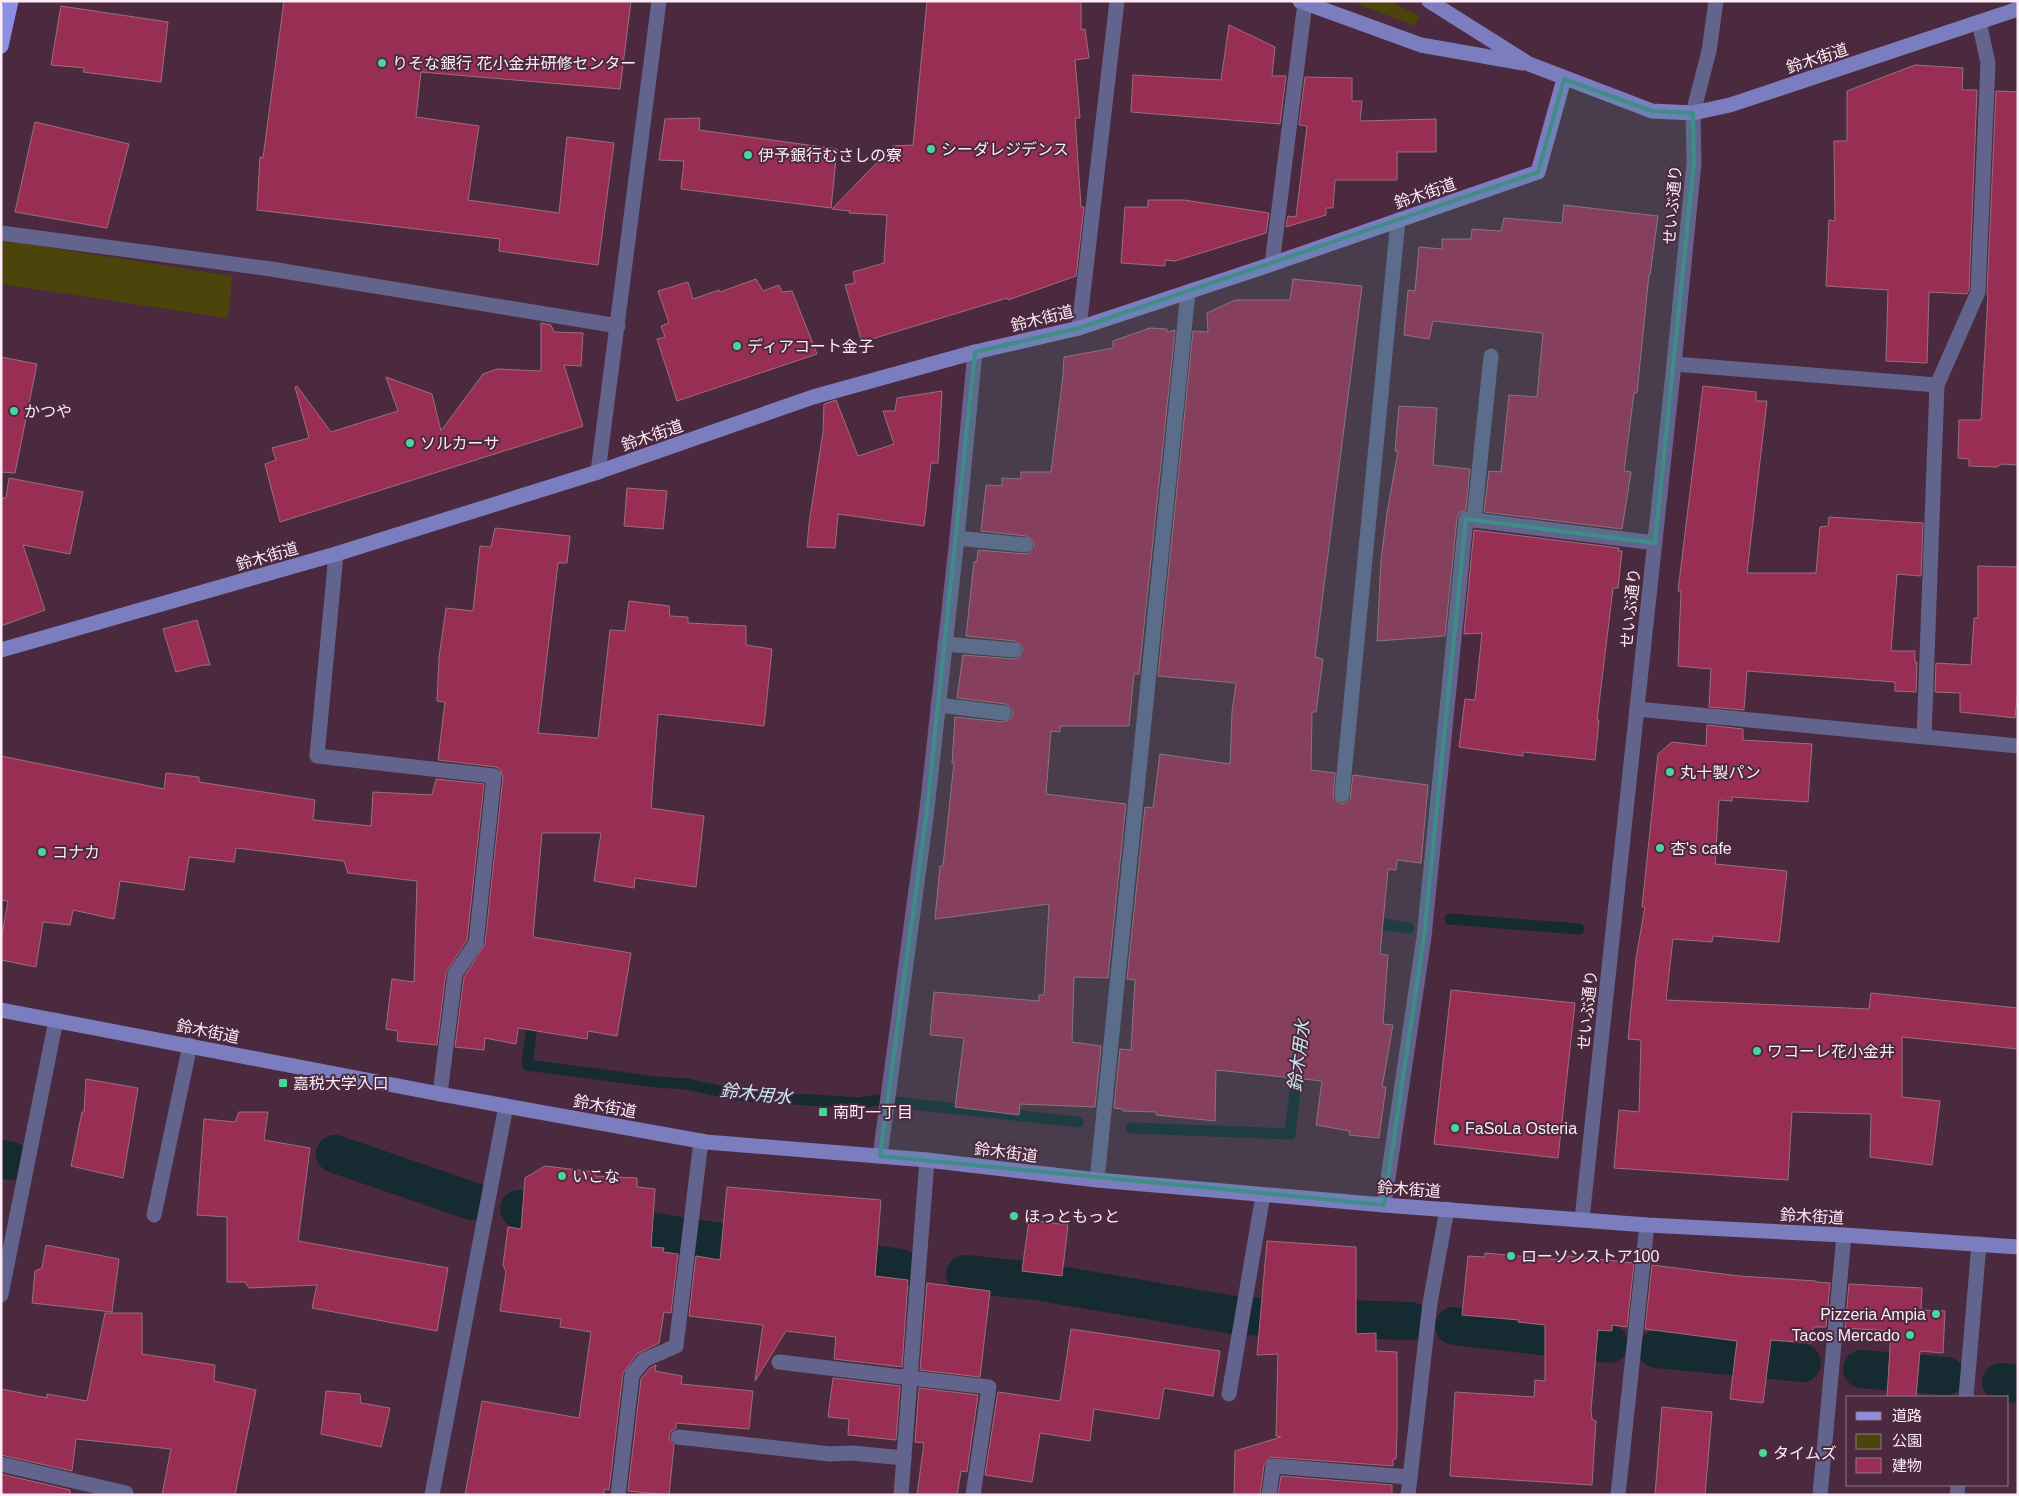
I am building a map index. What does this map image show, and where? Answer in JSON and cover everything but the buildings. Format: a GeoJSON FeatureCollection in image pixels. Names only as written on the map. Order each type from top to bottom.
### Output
{"type":"FeatureCollection","features":[{"type":"Feature","properties":{"kind":"main road"},"geometry":{"type":"LineString","coordinates":[[1,46],[11,1]]}},
{"type":"Feature","properties":{"kind":"main road"},"geometry":{"type":"LineString","coordinates":[[1428,1],[1529,64],[1564,79]]}},
{"type":"Feature","properties":{"kind":"main road"},"geometry":{"type":"LineString","coordinates":[[1302,2],[1421,45],[1529,64]]}},
{"type":"Feature","properties":{"kind":"main road","name":"鈴木街道"},"geometry":{"type":"LineString","coordinates":[[1,650],[336,554],[598,472],[813,397],[975,352],[1079,328],[1272,264],[1538,172],[1564,79],[1652,111],[1693,113],[1730,105],[2018,9]]}},
{"type":"Feature","properties":{"kind":"main road","name":"鈴木街道"},"geometry":{"type":"LineString","coordinates":[[1,1010],[440,1094],[701,1141],[927,1160],[1097,1180],[1384,1205],[1647,1225],[1844,1235],[2018,1247]]}},
{"type":"Feature","properties":{"kind":"street"},"geometry":{"type":"LineString","coordinates":[[598,472],[659,1]]}},
{"type":"Feature","properties":{"kind":"street"},"geometry":{"type":"LineString","coordinates":[[1079,328],[1117,1]]}},
{"type":"Feature","properties":{"kind":"street","name":"せいぶ通り"},"geometry":{"type":"LineString","coordinates":[[1582,1219],[1674,364],[1694,163],[1693,113],[1709,51],[1716,1]]}},
{"type":"Feature","properties":{"kind":"street"},"geometry":{"type":"LineString","coordinates":[[1272,264],[1302,2]]}},
{"type":"Feature","properties":{"kind":"street"},"geometry":{"type":"LineString","coordinates":[[1924,737],[1937,385],[1978,292],[1988,63],[1980,22]]}},
{"type":"Feature","properties":{"kind":"street"},"geometry":{"type":"LineString","coordinates":[[1342,796],[1398,220]]}},
{"type":"Feature","properties":{"kind":"street"},"geometry":{"type":"LineString","coordinates":[[1,233],[271,269],[618,326]]}},
{"type":"Feature","properties":{"kind":"street"},"geometry":{"type":"LineString","coordinates":[[1097,1180],[1188,292]]}},
{"type":"Feature","properties":{"kind":"street"},"geometry":{"type":"LineString","coordinates":[[880,1156],[926,809],[957,538],[975,352]]}},
{"type":"Feature","properties":{"kind":"street"},"geometry":{"type":"LineString","coordinates":[[1474,520],[1491,356]]}},
{"type":"Feature","properties":{"kind":"street"},"geometry":{"type":"LineString","coordinates":[[1674,364],[1937,385]]}},
{"type":"Feature","properties":{"kind":"street"},"geometry":{"type":"LineString","coordinates":[[1384,1205],[1424,937],[1466,519],[1655,543]]}},
{"type":"Feature","properties":{"kind":"street"},"geometry":{"type":"LineString","coordinates":[[957,538],[1025,545]]}},
{"type":"Feature","properties":{"kind":"street"},"geometry":{"type":"LineString","coordinates":[[336,554],[317,756],[494,776],[476,943],[455,974],[440,1094]]}},
{"type":"Feature","properties":{"kind":"street"},"geometry":{"type":"LineString","coordinates":[[945,644],[1014,650]]}},
{"type":"Feature","properties":{"kind":"street"},"geometry":{"type":"LineString","coordinates":[[938,705],[1004,713]]}},
{"type":"Feature","properties":{"kind":"street"},"geometry":{"type":"LineString","coordinates":[[1637,708],[2018,746]]}},
{"type":"Feature","properties":{"kind":"street"},"geometry":{"type":"LineString","coordinates":[[1,1296],[56,1020]]}},
{"type":"Feature","properties":{"kind":"street"},"geometry":{"type":"LineString","coordinates":[[154,1215],[190,1046]]}},
{"type":"Feature","properties":{"kind":"street"},"geometry":{"type":"LineString","coordinates":[[432,1495],[506,1106]]}},
{"type":"Feature","properties":{"kind":"street"},"geometry":{"type":"LineString","coordinates":[[618,1495],[632,1375],[644,1360],[676,1346],[701,1141]]}},
{"type":"Feature","properties":{"kind":"street"},"geometry":{"type":"LineString","coordinates":[[901,1495],[927,1160]]}},
{"type":"Feature","properties":{"kind":"street"},"geometry":{"type":"LineString","coordinates":[[1229,1394],[1263,1195]]}},
{"type":"Feature","properties":{"kind":"street"},"geometry":{"type":"LineString","coordinates":[[1408,1495],[1430,1303],[1447,1209]]}},
{"type":"Feature","properties":{"kind":"street"},"geometry":{"type":"LineString","coordinates":[[1618,1495],[1647,1225]]}},
{"type":"Feature","properties":{"kind":"street"},"geometry":{"type":"LineString","coordinates":[[1820,1495],[1844,1235]]}},
{"type":"Feature","properties":{"kind":"street"},"geometry":{"type":"LineString","coordinates":[[1966,1396],[1978,1244]]}},
{"type":"Feature","properties":{"kind":"street"},"geometry":{"type":"LineString","coordinates":[[779,1362],[989,1387],[973,1495]]}},
{"type":"Feature","properties":{"kind":"street"},"geometry":{"type":"LineString","coordinates":[[678,1437],[830,1454],[852,1453],[904,1458]]}},
{"type":"Feature","properties":{"kind":"street"},"geometry":{"type":"LineString","coordinates":[[1,1464],[126,1493]]}},
{"type":"Feature","properties":{"kind":"street"},"geometry":{"type":"LineString","coordinates":[[1269,1495],[1273,1466],[1410,1477]]}},
{"type":"Feature","properties":{"kind":"highlighted area"},"geometry":{"type":"Polygon","coordinates":[[[1564,79],[1652,111],[1693,113],[1694,163],[1655,543],[1466,519],[1424,937],[1384,1205],[880,1156],[927,809],[975,352],[1079,328],[1538,172],[1564,79]]]}},
{"type":"Feature","properties":{"kind":"green space"},"geometry":{"type":"Polygon","coordinates":[[[1350,1],[1390,1],[1419,16],[1415,26],[1350,1]]]}},
{"type":"Feature","properties":{"kind":"green space"},"geometry":{"type":"Polygon","coordinates":[[[1,240],[232,276],[228,318],[1,284],[1,240]]]}},
{"type":"Feature","properties":{"kind":"waterway","name":"鈴木用水"},"geometry":{"type":"LineString","coordinates":[[1450,919],[1579,929]]}},
{"type":"Feature","properties":{"kind":"waterway","name":"鈴木用水"},"geometry":{"type":"LineString","coordinates":[[1369,922],[1409,928]]}},
{"type":"Feature","properties":{"kind":"waterway","name":"鈴木用水"},"geometry":{"type":"LineString","coordinates":[[533,1017],[527,1065],[686,1084],[743,1096],[861,1103],[876,1100],[1078,1122]]}},
{"type":"Feature","properties":{"kind":"waterway","name":"鈴木用水"},"geometry":{"type":"LineString","coordinates":[[1131,1128],[1290,1134],[1298,1065]]}},
{"type":"Feature","properties":{"kind":"waterway"},"geometry":{"type":"LineString","coordinates":[[335,1154],[472,1201]]}},
{"type":"Feature","properties":{"kind":"waterway"},"geometry":{"type":"LineString","coordinates":[[1,1159],[11,1161]]}},
{"type":"Feature","properties":{"kind":"waterway"},"geometry":{"type":"LineString","coordinates":[[519,1209],[680,1236],[901,1268]]}},
{"type":"Feature","properties":{"kind":"waterway"},"geometry":{"type":"LineString","coordinates":[[965,1274],[1036,1281],[1240,1316],[1411,1321]]}},
{"type":"Feature","properties":{"kind":"waterway"},"geometry":{"type":"LineString","coordinates":[[1454,1326],[1609,1344]]}},
{"type":"Feature","properties":{"kind":"waterway"},"geometry":{"type":"LineString","coordinates":[[1657,1349],[1802,1363]]}},
{"type":"Feature","properties":{"kind":"waterway"},"geometry":{"type":"LineString","coordinates":[[1862,1369],[1946,1376]]}},
{"type":"Feature","properties":{"kind":"waterway"},"geometry":{"type":"LineString","coordinates":[[2001,1382],[2018,1384]]}},
{"type":"Feature","properties":{"kind":"place","name":"りそな銀行 花小金井研修センター"},"geometry":{"type":"Point","coordinates":[382,63]}},
{"type":"Feature","properties":{"kind":"place","name":"シーダレジデンス"},"geometry":{"type":"Point","coordinates":[931,149]}},
{"type":"Feature","properties":{"kind":"place","name":"伊予銀行むさしの寮"},"geometry":{"type":"Point","coordinates":[748,155]}},
{"type":"Feature","properties":{"kind":"place","name":"ディアコート金子"},"geometry":{"type":"Point","coordinates":[737,346]}},
{"type":"Feature","properties":{"kind":"place","name":"かつや"},"geometry":{"type":"Point","coordinates":[14,411]}},
{"type":"Feature","properties":{"kind":"place","name":"ソルカーサ"},"geometry":{"type":"Point","coordinates":[410,443]}},
{"type":"Feature","properties":{"kind":"place","name":"丸十製パン"},"geometry":{"type":"Point","coordinates":[1670,772]}},
{"type":"Feature","properties":{"kind":"place","name":"杏's cafe"},"geometry":{"type":"Point","coordinates":[1660,848]}},
{"type":"Feature","properties":{"kind":"place","name":"コナカ"},"geometry":{"type":"Point","coordinates":[42,852]}},
{"type":"Feature","properties":{"kind":"place","name":"ワコーレ花小金井"},"geometry":{"type":"Point","coordinates":[1757,1051]}},
{"type":"Feature","properties":{"kind":"place","name":"嘉税大学入口"},"geometry":{"type":"Point","coordinates":[283,1083]}},
{"type":"Feature","properties":{"kind":"place","name":"南町一丁目"},"geometry":{"type":"Point","coordinates":[823,1112]}},
{"type":"Feature","properties":{"kind":"place","name":"FaSoLa Osteria"},"geometry":{"type":"Point","coordinates":[1455,1128]}},
{"type":"Feature","properties":{"kind":"place","name":"いこな"},"geometry":{"type":"Point","coordinates":[562,1176]}},
{"type":"Feature","properties":{"kind":"place","name":"ほっともっと"},"geometry":{"type":"Point","coordinates":[1014,1216]}},
{"type":"Feature","properties":{"kind":"place","name":"ローソンストア100"},"geometry":{"type":"Point","coordinates":[1511,1256]}},
{"type":"Feature","properties":{"kind":"place","name":"Pizzeria Ampia"},"geometry":{"type":"Point","coordinates":[1936,1314]}},
{"type":"Feature","properties":{"kind":"place","name":"Tacos Mercado"},"geometry":{"type":"Point","coordinates":[1910,1335]}},
{"type":"Feature","properties":{"kind":"place","name":"タイムズ"},"geometry":{"type":"Point","coordinates":[1763,1453]}}]}
